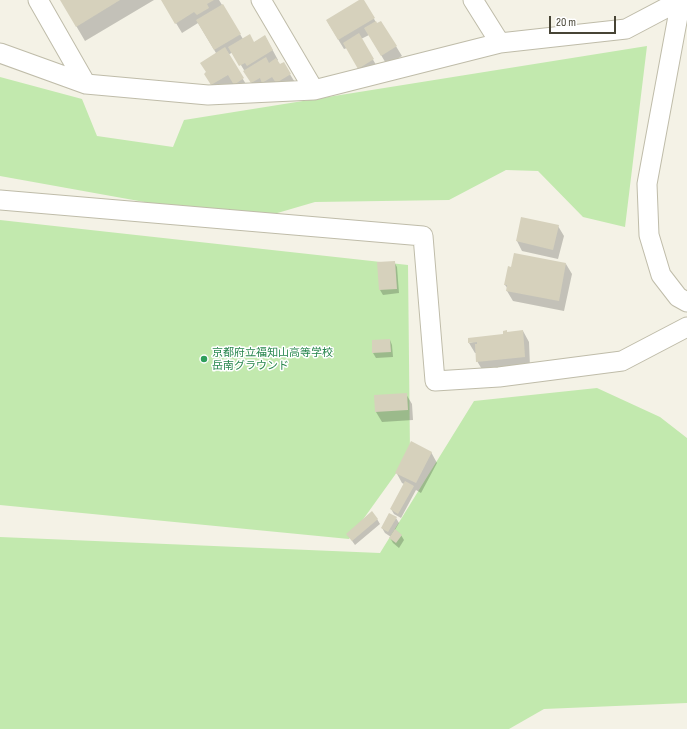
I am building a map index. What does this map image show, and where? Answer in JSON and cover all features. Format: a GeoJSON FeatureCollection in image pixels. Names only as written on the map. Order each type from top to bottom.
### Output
{"type":"FeatureCollection","features":[{"type":"Feature","properties":{"kind":"street"},"geometry":{"type":"LineString","coordinates":[[38,0],[86,84]]}},
{"type":"Feature","properties":{"kind":"street"},"geometry":{"type":"LineString","coordinates":[[261,0],[314,90]]}},
{"type":"Feature","properties":{"kind":"street"},"geometry":{"type":"LineString","coordinates":[[473,0],[500,43]]}},
{"type":"Feature","properties":{"kind":"street"},"geometry":{"type":"LineString","coordinates":[[0,52],[86,84],[208,95],[314,90],[500,43],[626,29],[681,0],[687,0]]}},
{"type":"Feature","properties":{"kind":"street"},"geometry":{"type":"LineString","coordinates":[[681,0],[647,184],[649,235],[661,275],[678,297],[687,302]]}},
{"type":"Feature","properties":{"kind":"street"},"geometry":{"type":"LineString","coordinates":[[0,200],[423,236],[435,381],[498,377],[622,361],[687,327]]}},
{"type":"Feature","properties":{"kind":"green space"},"geometry":{"type":"Polygon","coordinates":[[[647,46],[625,227],[583,217],[538,171],[506,170],[449,200],[315,202],[250,221],[0,176],[0,77],[82,99],[97,136],[173,147],[184,120],[647,46]]]}},
{"type":"Feature","properties":{"kind":"green space","name":"京都府立福知山高等学校 岳南グラウンド"},"geometry":{"type":"Polygon","coordinates":[[[0,220],[408,265],[410,454],[349,539],[0,505],[0,220]]]}},
{"type":"Feature","properties":{"kind":"green space"},"geometry":{"type":"Polygon","coordinates":[[[597,388],[660,417],[687,438],[687,703],[544,709],[509,729],[0,729],[0,537],[380,553],[474,401],[597,388]]]}},
{"type":"Feature","properties":{"kind":"building"},"geometry":{"type":"Polygon","coordinates":[[[60,0],[120,0],[76,27],[60,0]]]}},
{"type":"Feature","properties":{"kind":"building"},"geometry":{"type":"Polygon","coordinates":[[[161,0],[214,0],[207,4],[209,8],[197,15],[194,12],[175,24],[161,0]]]}},
{"type":"Feature","properties":{"kind":"building"},"geometry":{"type":"Polygon","coordinates":[[[359,0],[364,0],[375,18],[338,40],[326,20],[359,0]]]}},
{"type":"Feature","properties":{"kind":"building"},"geometry":{"type":"Polygon","coordinates":[[[223,4],[241,34],[214,50],[196,20],[223,4]]]}},
{"type":"Feature","properties":{"kind":"building"},"geometry":{"type":"Polygon","coordinates":[[[376,21],[377,23],[381,21],[397,46],[381,56],[364,28],[376,21]]]}},
{"type":"Feature","properties":{"kind":"building"},"geometry":{"type":"Polygon","coordinates":[[[359,33],[374,59],[358,69],[343,43],[359,33]]]}},
{"type":"Feature","properties":{"kind":"building"},"geometry":{"type":"Polygon","coordinates":[[[250,34],[254,42],[265,35],[273,50],[247,66],[245,63],[239,66],[228,47],[250,34]]]}},
{"type":"Feature","properties":{"kind":"building"},"geometry":{"type":"Polygon","coordinates":[[[225,47],[244,78],[234,85],[228,75],[211,85],[204,74],[206,72],[200,63],[225,47]]]}},
{"type":"Feature","properties":{"kind":"building"},"geometry":{"type":"Polygon","coordinates":[[[266,57],[269,63],[276,58],[280,64],[284,62],[291,74],[276,83],[272,77],[262,83],[260,78],[251,83],[243,71],[266,57]]]}},
{"type":"Feature","properties":{"kind":"building"},"geometry":{"type":"Polygon","coordinates":[[[521,217],[559,225],[553,250],[516,241],[521,217]]]}},
{"type":"Feature","properties":{"kind":"building"},"geometry":{"type":"Polygon","coordinates":[[[514,253],[566,263],[559,301],[506,291],[507,285],[504,285],[508,266],[511,267],[514,253]]]}},
{"type":"Feature","properties":{"kind":"building"},"geometry":{"type":"Polygon","coordinates":[[[395,261],[397,289],[379,290],[377,262],[395,261]]]}},
{"type":"Feature","properties":{"kind":"building"},"geometry":{"type":"Polygon","coordinates":[[[507,330],[507,332],[523,330],[525,357],[476,362],[475,344],[477,344],[477,342],[468,343],[468,338],[503,334],[503,331],[507,330]]]}},
{"type":"Feature","properties":{"kind":"building"},"geometry":{"type":"Polygon","coordinates":[[[390,339],[391,352],[372,353],[372,340],[390,339]]]}},
{"type":"Feature","properties":{"kind":"building"},"geometry":{"type":"Polygon","coordinates":[[[407,393],[408,410],[375,412],[374,395],[407,393]]]}},
{"type":"Feature","properties":{"kind":"building"},"geometry":{"type":"Polygon","coordinates":[[[411,441],[432,452],[416,483],[395,473],[411,441]]]}},
{"type":"Feature","properties":{"kind":"building"},"geometry":{"type":"Polygon","coordinates":[[[405,481],[414,486],[398,514],[390,509],[405,481]]]}},
{"type":"Feature","properties":{"kind":"building"},"geometry":{"type":"Polygon","coordinates":[[[372,511],[378,519],[352,541],[346,534],[372,511]]]}},
{"type":"Feature","properties":{"kind":"building"},"geometry":{"type":"Polygon","coordinates":[[[389,513],[397,517],[388,532],[381,528],[389,513]]]}},
{"type":"Feature","properties":{"kind":"building"},"geometry":{"type":"Polygon","coordinates":[[[395,529],[402,535],[396,543],[389,538],[395,529]]]}},
{"type":"Feature","properties":{"kind":"place","name":"京都府立福知山高等学校 岳南グラウンド"},"geometry":{"type":"Point","coordinates":[204,359]}}]}
